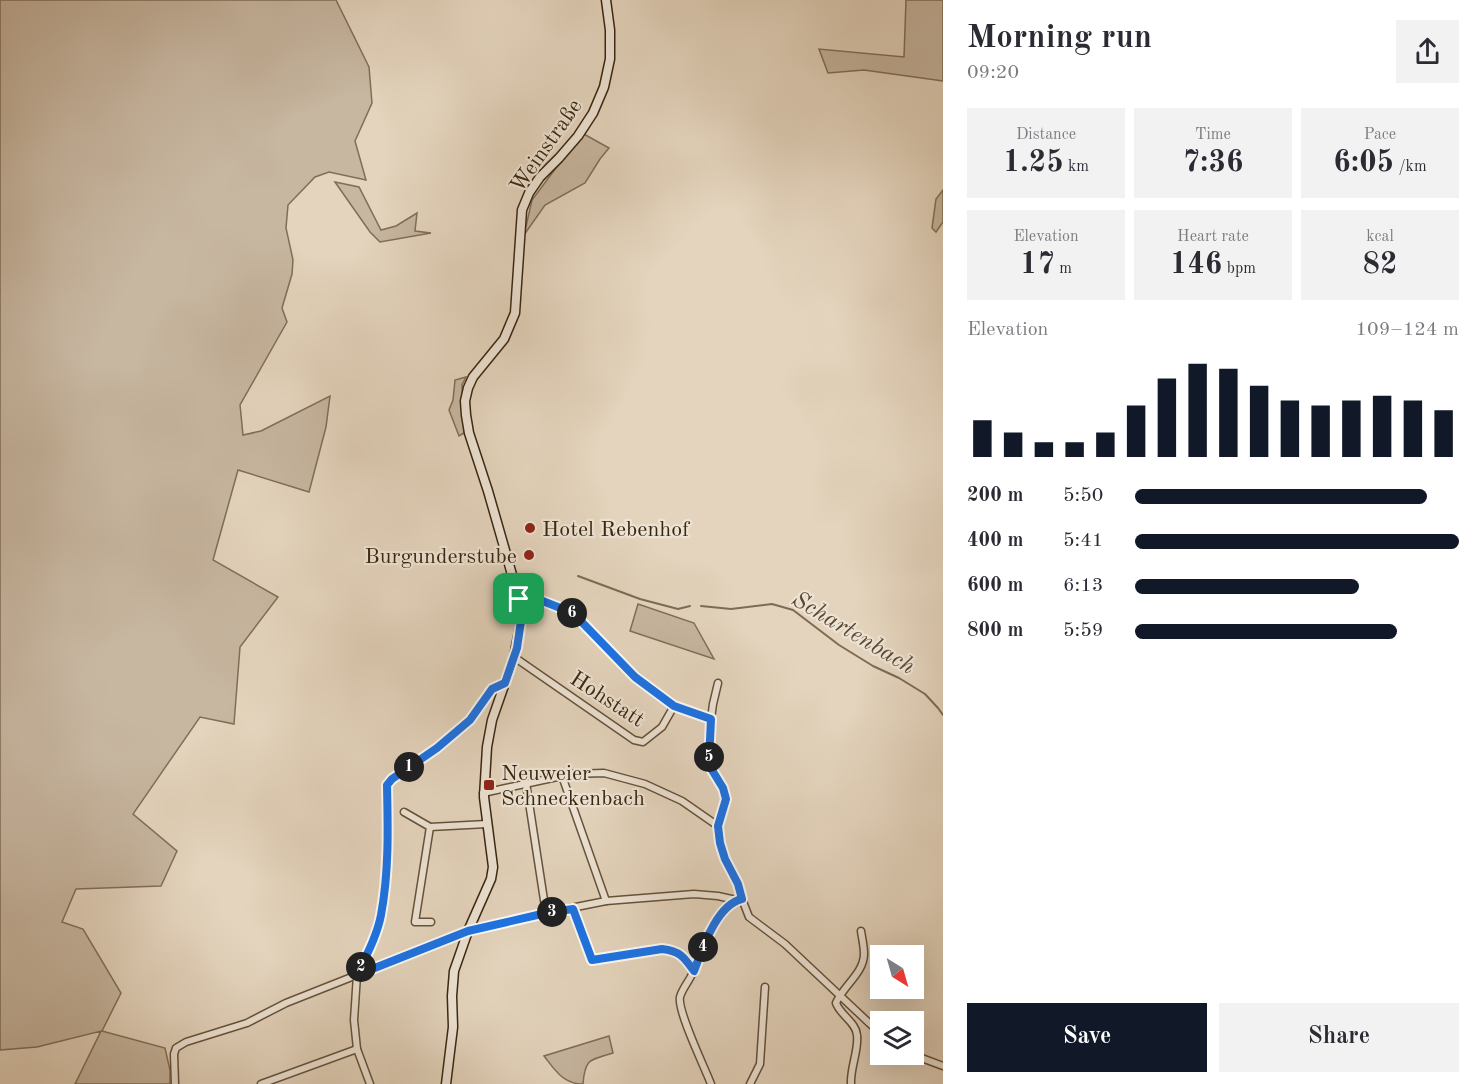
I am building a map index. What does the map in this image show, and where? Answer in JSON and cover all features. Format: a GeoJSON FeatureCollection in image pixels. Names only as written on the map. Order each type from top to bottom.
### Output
{"type":"FeatureCollection","features":[{"type":"Feature","properties":{"kind":"main road","name":"Weinstraße"},"geometry":{"type":"LineString","coordinates":[[446,1084],[453,1028],[454,971],[468,931],[491,879],[493,867],[483,793],[492,720],[514,657],[521,621],[519,599],[469,433],[465,401],[473,377],[504,339],[515,313],[522,210],[529,193],[540,177],[578,136],[593,113],[604,87],[610,59],[610,30],[606,0]]}},
{"type":"Feature","properties":{"kind":"street"},"geometry":{"type":"LineString","coordinates":[[519,599],[535,598],[573,613],[635,677],[674,706],[711,719]]}},
{"type":"Feature","properties":{"kind":"street","name":"Hohstatt"},"geometry":{"type":"LineString","coordinates":[[514,657],[634,740],[643,742],[662,727],[674,706]]}},
{"type":"Feature","properties":{"kind":"street"},"geometry":{"type":"LineString","coordinates":[[370,1084],[357,1049],[354,1020],[357,975],[368,954],[381,916],[388,850],[387,785],[470,720],[492,689],[505,683]]}},
{"type":"Feature","properties":{"kind":"street"},"geometry":{"type":"LineString","coordinates":[[718,683],[712,704],[709,761],[726,799],[718,826],[720,843],[725,859],[738,884],[739,900],[749,917],[785,944],[870,1025]]}},
{"type":"Feature","properties":{"kind":"street"},"geometry":{"type":"LineString","coordinates":[[483,793],[571,774],[604,773],[645,784],[682,801],[718,826]]}},
{"type":"Feature","properties":{"kind":"street"},"geometry":{"type":"LineString","coordinates":[[562,776],[606,901]]}},
{"type":"Feature","properties":{"kind":"street"},"geometry":{"type":"LineString","coordinates":[[525,783],[546,913]]}},
{"type":"Feature","properties":{"kind":"street"},"geometry":{"type":"LineString","coordinates":[[404,812],[430,826],[487,824]]}},
{"type":"Feature","properties":{"kind":"street"},"geometry":{"type":"LineString","coordinates":[[430,826],[415,922],[430,922]]}},
{"type":"Feature","properties":{"kind":"street"},"geometry":{"type":"LineString","coordinates":[[175,1084],[174,1054],[176,1048],[186,1042],[247,1023],[286,1003],[468,931],[606,901],[694,894],[739,900]]}},
{"type":"Feature","properties":{"kind":"street"},"geometry":{"type":"LineString","coordinates":[[711,1084],[682,1014],[680,997],[694,971],[710,929],[722,913],[739,900]]}},
{"type":"Feature","properties":{"kind":"street"},"geometry":{"type":"LineString","coordinates":[[573,909],[592,960],[662,949],[673,950],[683,956],[694,971]]}},
{"type":"Feature","properties":{"kind":"street"},"geometry":{"type":"LineString","coordinates":[[851,1084],[857,1035],[854,1027],[838,1009],[836,1003],[863,962],[861,930]]}},
{"type":"Feature","properties":{"kind":"street"},"geometry":{"type":"LineString","coordinates":[[750,1084],[760,1064],[765,987]]}},
{"type":"Feature","properties":{"kind":"street"},"geometry":{"type":"LineString","coordinates":[[261,1084],[357,1049]]}},
{"type":"Feature","properties":{"kind":"street"},"geometry":{"type":"LineString","coordinates":[[924,1059],[943,1066]]}},
{"type":"Feature","properties":{"kind":"shaded area"},"geometry":{"type":"Polygon","coordinates":[[[0,0],[336,0],[369,67],[372,103],[355,141],[366,180],[329,172],[315,177],[288,205],[286,228],[293,260],[292,274],[282,308],[287,322],[240,405],[243,435],[261,431],[330,396],[326,427],[309,492],[238,470],[213,560],[278,597],[240,647],[234,724],[200,717],[133,814],[177,851],[161,886],[76,889],[62,922],[83,929],[121,993],[102,1031],[165,1048],[170,1070],[170,1084],[75,1084],[101,1031],[37,1047],[0,1050],[0,0]]]}},
{"type":"Feature","properties":{"kind":"shaded area"},"geometry":{"type":"Polygon","coordinates":[[[906,0],[943,0],[943,81],[864,70],[828,73],[819,49],[904,57],[906,0]]]}},
{"type":"Feature","properties":{"kind":"shaded area"},"geometry":{"type":"Polygon","coordinates":[[[582,133],[609,148],[585,183],[545,205],[524,235],[532,200],[582,133]]]}},
{"type":"Feature","properties":{"kind":"shaded area"},"geometry":{"type":"Polygon","coordinates":[[[335,182],[359,187],[381,230],[396,226],[417,213],[415,231],[431,233],[380,242],[370,232],[335,182]]]}},
{"type":"Feature","properties":{"kind":"shaded area"},"geometry":{"type":"Polygon","coordinates":[[[943,190],[943,222],[936,232],[932,228],[936,199],[943,190]]]}},
{"type":"Feature","properties":{"kind":"shaded area"},"geometry":{"type":"Polygon","coordinates":[[[466,377],[462,385],[464,433],[459,436],[449,410],[453,400],[455,380],[466,377]]]}},
{"type":"Feature","properties":{"kind":"shaded area"},"geometry":{"type":"Polygon","coordinates":[[[638,604],[694,623],[714,659],[630,631],[638,604]]]}},
{"type":"Feature","properties":{"kind":"shaded area"},"geometry":{"type":"Polygon","coordinates":[[[609,1036],[613,1053],[590,1061],[585,1069],[583,1084],[565,1079],[544,1056],[609,1036]]]}},
{"type":"Feature","properties":{"kind":"waterway","name":"Schartenbach"},"geometry":{"type":"LineString","coordinates":[[578,576],[640,599],[678,609],[690,606]]}},
{"type":"Feature","properties":{"kind":"waterway","name":"Schartenbach"},"geometry":{"type":"LineString","coordinates":[[701,606],[731,609],[772,604],[793,610],[839,645],[925,694],[943,715]]}},
{"type":"Feature","properties":{"kind":"place","name":"Hotel Rebenhof"},"geometry":{"type":"Point","coordinates":[530,528]}},
{"type":"Feature","properties":{"kind":"place","name":"Burgunderstube"},"geometry":{"type":"Point","coordinates":[529,555]}},
{"type":"Feature","properties":{"kind":"place","name":"Neuweier Schneckenbach"},"geometry":{"type":"Point","coordinates":[489,785]}},
{"type":"Feature","properties":{"kind":"route"},"geometry":{"type":"LineString","coordinates":[[535,598],[573,613],[635,677],[674,706],[711,719],[709,761],[726,799],[718,826],[720,843],[742,899],[736,900],[722,913],[710,929],[694,971],[683,956],[673,950],[662,949],[592,960],[573,909],[468,931],[357,975],[368,954],[381,916],[388,850],[387,785],[470,720],[492,689],[505,683],[517,648],[521,621],[519,599],[535,598]]}}]}
